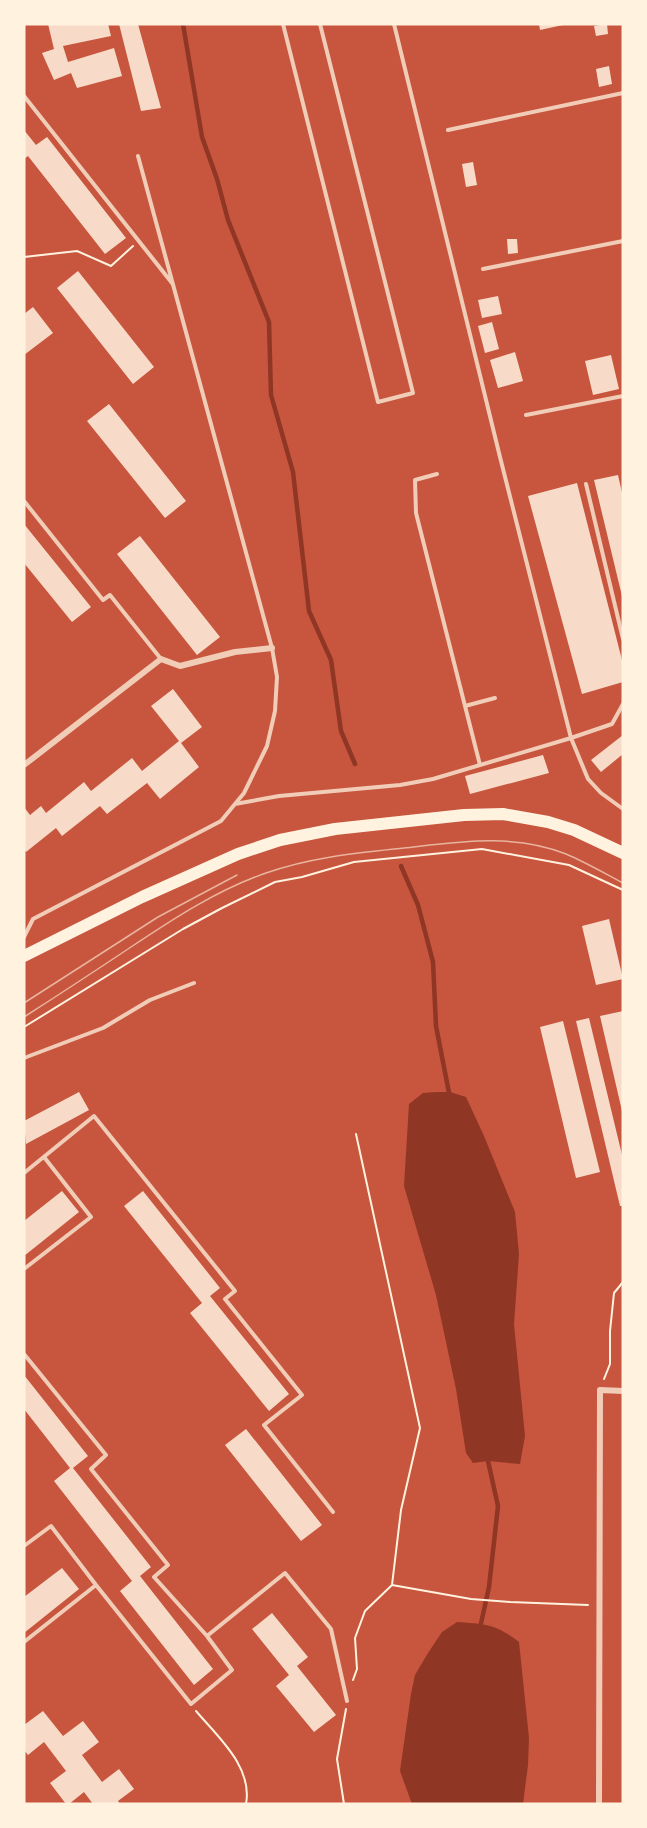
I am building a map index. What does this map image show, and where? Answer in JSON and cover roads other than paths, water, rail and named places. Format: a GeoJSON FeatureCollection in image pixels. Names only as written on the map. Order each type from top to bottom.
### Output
{"type":"FeatureCollection","features":[{"type":"Feature","properties":{"kind":"main road"},"geometry":{"type":"LineString","coordinates":[[24,957],[123,906],[238,854],[280,840],[335,829],[416,819],[484,814],[526,817],[574,830],[623,852]]}},
{"type":"Feature","properties":{"kind":"street"},"geometry":{"type":"LineString","coordinates":[[24,765],[161,659],[180,666],[235,652],[272,648]]}},
{"type":"Feature","properties":{"kind":"street"},"geometry":{"type":"LineString","coordinates":[[599,1804],[600,1390],[623,1391]]}},
{"type":"Feature","properties":{"kind":"lane"},"geometry":{"type":"LineString","coordinates":[[283,24],[378,402],[413,393],[320,24]]}},
{"type":"Feature","properties":{"kind":"lane"},"geometry":{"type":"LineString","coordinates":[[394,24],[571,738],[588,779],[623,809]]}},
{"type":"Feature","properties":{"kind":"lane"},"geometry":{"type":"LineString","coordinates":[[448,130],[623,93]]}},
{"type":"Feature","properties":{"kind":"lane"},"geometry":{"type":"LineString","coordinates":[[24,96],[173,285]]}},
{"type":"Feature","properties":{"kind":"lane"},"geometry":{"type":"LineString","coordinates":[[24,937],[33,919],[221,821],[244,793],[267,746],[275,711],[277,678],[272,648],[138,156]]}},
{"type":"Feature","properties":{"kind":"lane"},"geometry":{"type":"LineString","coordinates":[[483,269],[623,241]]}},
{"type":"Feature","properties":{"kind":"lane"},"geometry":{"type":"LineString","coordinates":[[526,415],[623,396]]}},
{"type":"Feature","properties":{"kind":"lane"},"geometry":{"type":"LineString","coordinates":[[437,474],[415,480],[416,513],[480,765]]}},
{"type":"Feature","properties":{"kind":"lane"},"geometry":{"type":"LineString","coordinates":[[586,484],[623,639]]}},
{"type":"Feature","properties":{"kind":"lane"},"geometry":{"type":"LineString","coordinates":[[24,501],[103,600],[110,595],[161,659]]}},
{"type":"Feature","properties":{"kind":"lane"},"geometry":{"type":"LineString","coordinates":[[465,706],[495,698]]}},
{"type":"Feature","properties":{"kind":"lane"},"geometry":{"type":"LineString","coordinates":[[235,804],[279,796],[400,785],[433,779],[612,724],[623,704]]}},
{"type":"Feature","properties":{"kind":"lane"},"geometry":{"type":"LineString","coordinates":[[24,1058],[103,1028],[150,1000],[194,983]]}},
{"type":"Feature","properties":{"kind":"lane"},"geometry":{"type":"LineString","coordinates":[[24,1172],[94,1116],[235,1291],[225,1299],[303,1395],[264,1425],[333,1512]]}},
{"type":"Feature","properties":{"kind":"lane"},"geometry":{"type":"LineString","coordinates":[[24,1269],[91,1217],[44,1157]]}},
{"type":"Feature","properties":{"kind":"lane"},"geometry":{"type":"LineString","coordinates":[[24,1354],[106,1455],[91,1469],[168,1565],[154,1577],[207,1636],[232,1670],[191,1704],[51,1526],[24,1546]]}},
{"type":"Feature","properties":{"kind":"lane"},"geometry":{"type":"LineString","coordinates":[[207,1636],[285,1574],[331,1629],[347,1701]]}},
{"type":"Feature","properties":{"kind":"lane"},"geometry":{"type":"LineString","coordinates":[[24,1642],[96,1585]]}},
{"type":"Feature","properties":{"kind":"waterway"},"geometry":{"type":"LineString","coordinates":[[183,24],[202,137],[228,220],[269,322],[271,395],[293,472],[309,611],[331,660],[341,731],[355,764]]}},
{"type":"Feature","properties":{"kind":"waterway"},"geometry":{"type":"LineString","coordinates":[[401,866],[418,905],[433,962],[436,1026],[450,1098]]}},
{"type":"Feature","properties":{"kind":"waterway"},"geometry":{"type":"LineString","coordinates":[[480,1628],[489,1587],[498,1506],[488,1461],[489,1456]]}},
{"type":"Feature","properties":{"kind":"tram line"},"geometry":{"type":"LineString","coordinates":[[24,1017],[196,906],[266,873],[317,859],[445,843],[506,841],[546,847],[566,854],[623,883]]}},
{"type":"Feature","properties":{"kind":"tram line"},"geometry":{"type":"LineString","coordinates":[[24,1003],[158,917],[237,875]]}}]}
